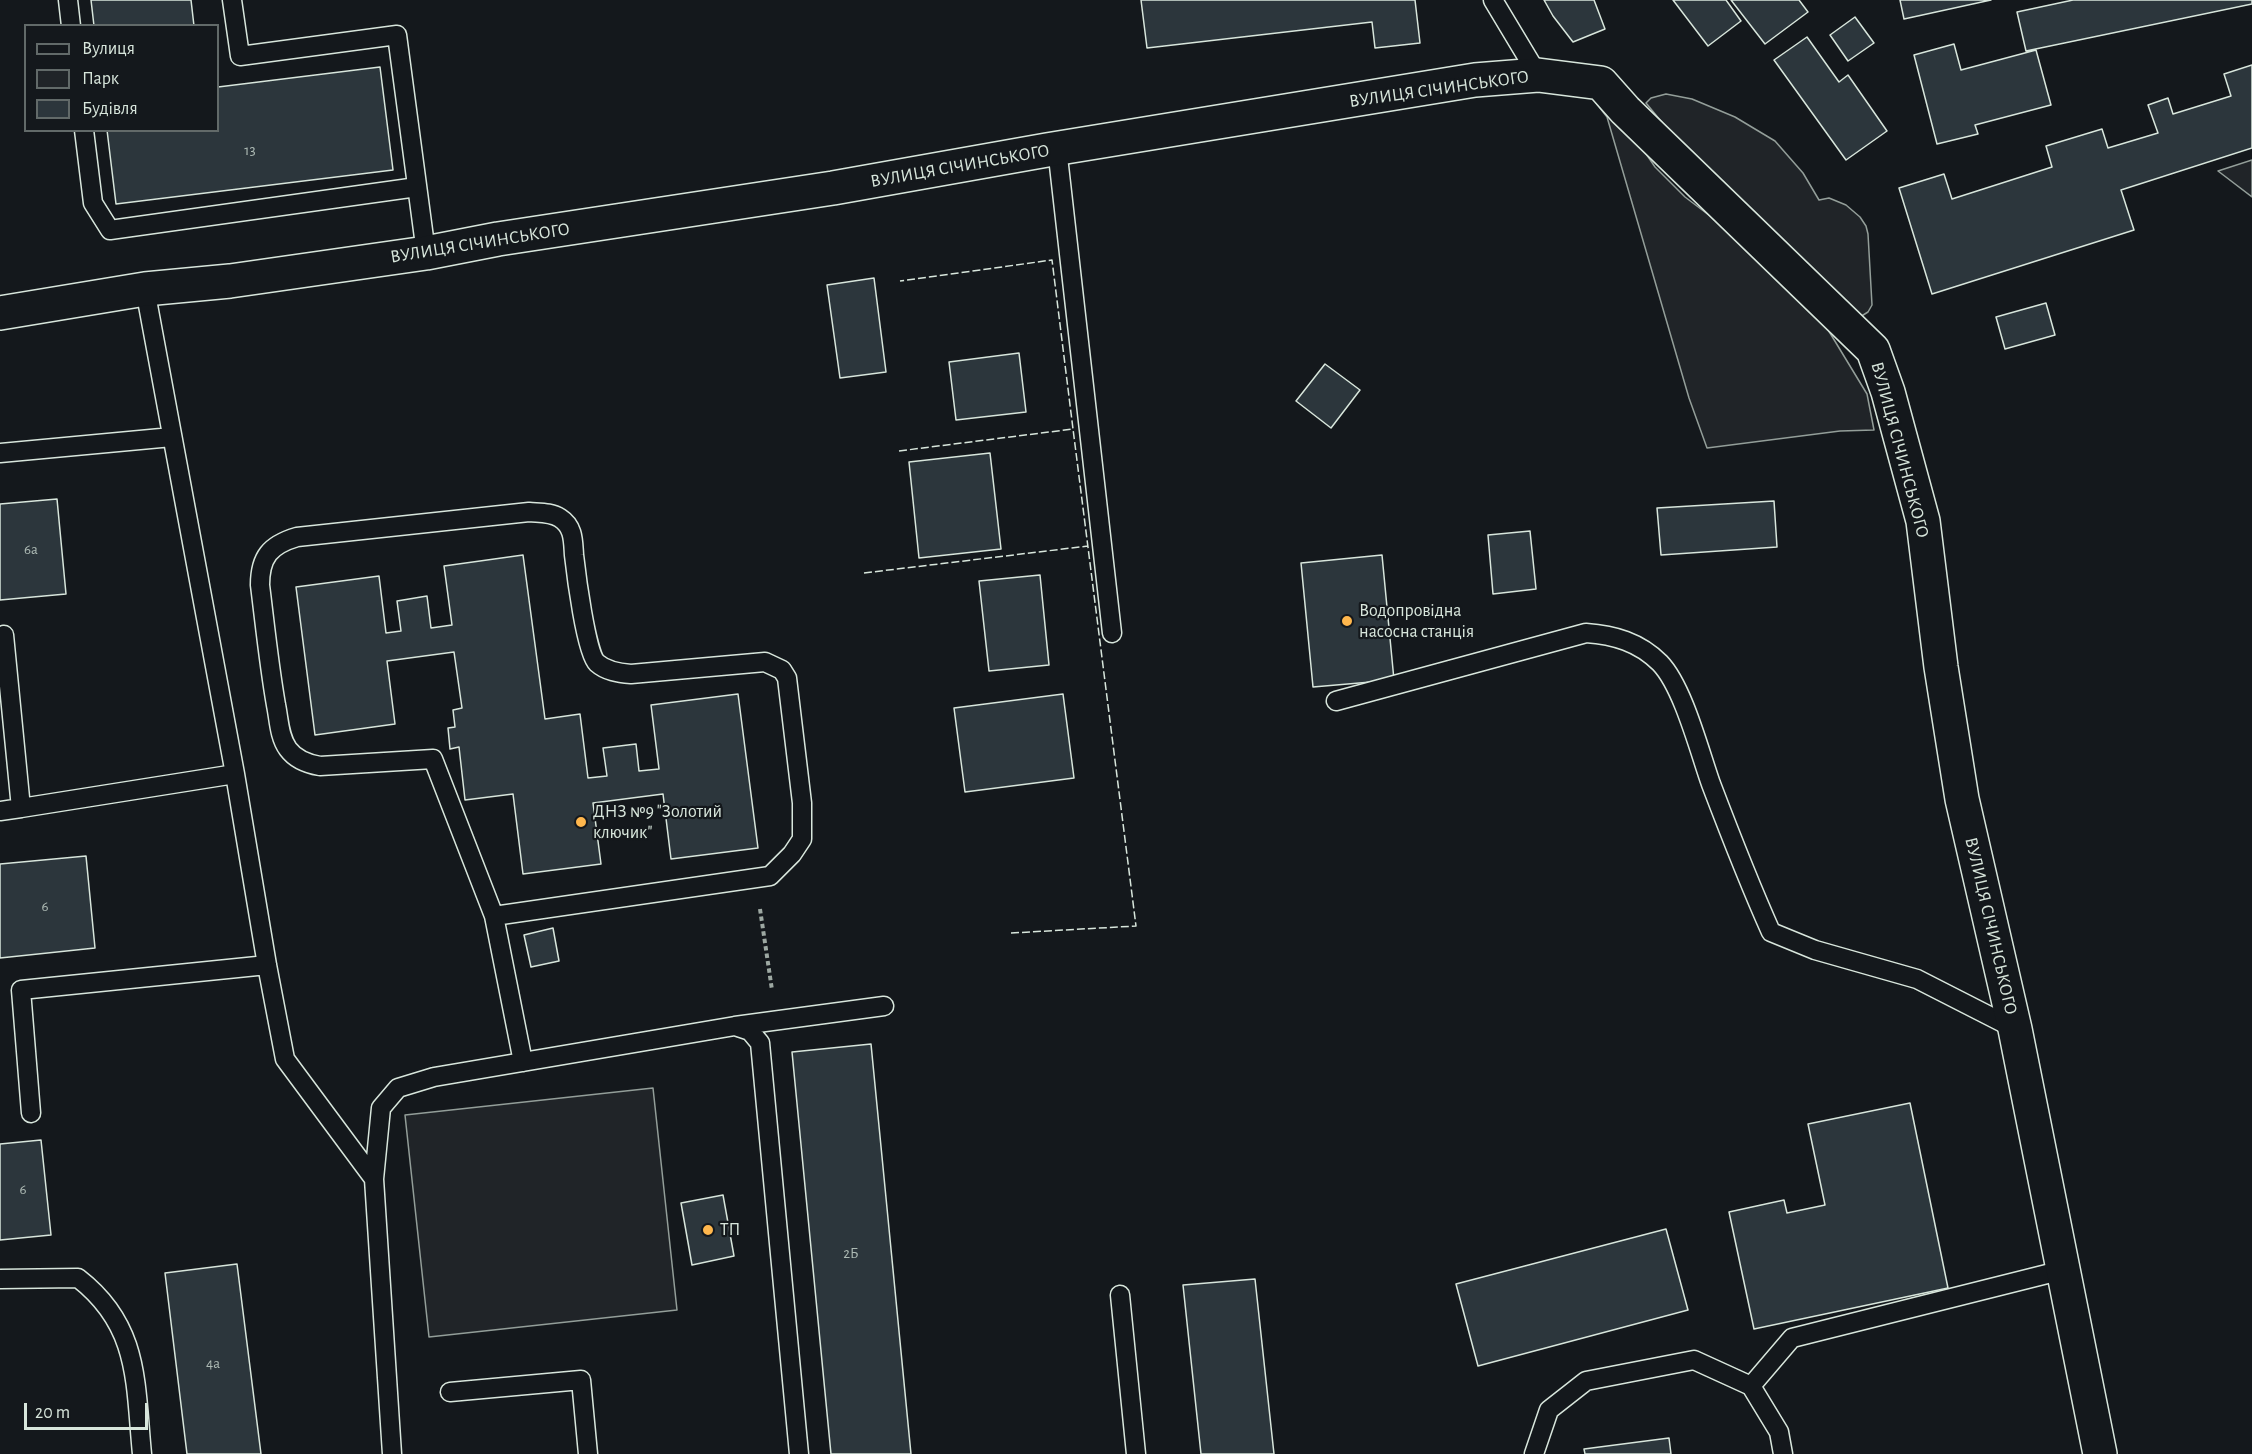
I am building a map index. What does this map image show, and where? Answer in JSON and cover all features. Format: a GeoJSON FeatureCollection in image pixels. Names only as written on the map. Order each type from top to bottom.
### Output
{"type":"FeatureCollection","features":[{"type":"Feature","properties":{"kind":"street","name":"ВУЛИЦЯ СІЧИНСЬКОГО"},"geometry":{"type":"LineString","coordinates":[[0,314],[145,290],[230,281],[426,253],[498,239],[833,188],[1057,148],[1474,80],[1538,75],[1601,83],[1625,110],[1873,350],[1888,392],[1923,521],[1941,667],[1962,799],[2014,1029],[2100,1454]]}},
{"type":"Feature","properties":{"kind":"lane"},"geometry":{"type":"LineString","coordinates":[[68,0],[71,24]]}},
{"type":"Feature","properties":{"kind":"lane"},"geometry":{"type":"LineString","coordinates":[[232,0],[240,56],[397,34],[426,253]]}},
{"type":"Feature","properties":{"kind":"lane"},"geometry":{"type":"LineString","coordinates":[[1493,0],[1538,75]]}},
{"type":"Feature","properties":{"kind":"lane"},"geometry":{"type":"LineString","coordinates":[[84,132],[93,203],[110,230],[417,187]]}},
{"type":"Feature","properties":{"kind":"lane"},"geometry":{"type":"LineString","coordinates":[[1057,148],[1112,633]]}},
{"type":"Feature","properties":{"kind":"lane"},"geometry":{"type":"LineString","coordinates":[[145,290],[235,774],[285,1059],[374,1179]]}},
{"type":"Feature","properties":{"kind":"lane"},"geometry":{"type":"LineString","coordinates":[[0,453],[172,437]]}},
{"type":"Feature","properties":{"kind":"lane"},"geometry":{"type":"LineString","coordinates":[[494,916],[770,876],[792,854],[802,839],[802,803],[788,678],[782,670],[765,662],[631,674],[615,673],[604,668],[594,661],[586,635],[572,532],[566,524],[552,514],[529,512],[297,537],[282,542],[270,551],[263,561],[260,573],[274,695],[282,736],[289,749],[300,760],[310,765],[433,759],[494,916],[523,1062]]}},
{"type":"Feature","properties":{"kind":"lane"},"geometry":{"type":"LineString","coordinates":[[1336,701],[1586,633],[1607,635],[1628,641],[1647,651],[1672,678],[1748,882],[1771,932],[1815,950],[1917,979],[2014,1029]]}},
{"type":"Feature","properties":{"kind":"lane"},"geometry":{"type":"LineString","coordinates":[[4,635],[21,808]]}},
{"type":"Feature","properties":{"kind":"lane"},"geometry":{"type":"LineString","coordinates":[[0,810],[235,774]]}},
{"type":"Feature","properties":{"kind":"lane"},"geometry":{"type":"LineString","coordinates":[[31,1113],[21,990],[267,965]]}},
{"type":"Feature","properties":{"kind":"lane"},"geometry":{"type":"LineString","coordinates":[[392,1454],[374,1179],[381,1108],[398,1088],[434,1077],[735,1026],[884,1006]]}},
{"type":"Feature","properties":{"kind":"lane"},"geometry":{"type":"LineString","coordinates":[[735,1026],[750,1031],[760,1043],[799,1454]]}},
{"type":"Feature","properties":{"kind":"lane"},"geometry":{"type":"LineString","coordinates":[[1751,1386],[1792,1338],[2062,1270]]}},
{"type":"Feature","properties":{"kind":"lane"},"geometry":{"type":"LineString","coordinates":[[0,1279],[78,1278],[105,1301],[120,1324],[130,1349],[142,1454]]}},
{"type":"Feature","properties":{"kind":"lane"},"geometry":{"type":"LineString","coordinates":[[1120,1294],[1136,1454]]}},
{"type":"Feature","properties":{"kind":"lane"},"geometry":{"type":"LineString","coordinates":[[1534,1454],[1549,1410],[1586,1381],[1694,1360],[1751,1386],[1779,1432],[1783,1454]]}},
{"type":"Feature","properties":{"kind":"lane"},"geometry":{"type":"LineString","coordinates":[[450,1392],[580,1380],[588,1454]]}},
{"type":"Feature","properties":{"kind":"path"},"geometry":{"type":"LineString","coordinates":[[756,878],[777,1020]]}},
{"type":"Feature","properties":{"kind":"green space"},"geometry":{"type":"Polygon","coordinates":[[[1666,94],[1692,99],[1735,117],[1775,141],[1803,173],[1819,200],[1829,198],[1846,205],[1860,217],[1868,234],[1872,305],[1868,312],[1860,317],[1698,166],[1646,103],[1651,98],[1666,94]]]}},
{"type":"Feature","properties":{"kind":"green space"},"geometry":{"type":"Polygon","coordinates":[[[1596,103],[1609,105],[1655,167],[1685,197],[1755,250],[1813,305],[1867,394],[1874,430],[1840,431],[1707,448],[1689,398],[1607,117],[1596,103]]]}},
{"type":"Feature","properties":{"kind":"green space"},"geometry":{"type":"Polygon","coordinates":[[[2252,160],[2252,197],[2218,171],[2252,160]]]}},
{"type":"Feature","properties":{"kind":"green space"},"geometry":{"type":"Polygon","coordinates":[[[653,1088],[677,1310],[429,1337],[405,1115],[653,1088]]]}},
{"type":"Feature","properties":{"kind":"building"},"geometry":{"type":"Polygon","coordinates":[[[91,0],[191,0],[194,24],[94,24],[91,0]]]}},
{"type":"Feature","properties":{"kind":"building"},"geometry":{"type":"Polygon","coordinates":[[[1141,0],[1415,0],[1420,43],[1375,48],[1372,22],[1147,48],[1141,0]]]}},
{"type":"Feature","properties":{"kind":"building"},"geometry":{"type":"Polygon","coordinates":[[[1544,0],[1594,0],[1605,29],[1573,42],[1544,0]]]}},
{"type":"Feature","properties":{"kind":"building"},"geometry":{"type":"Polygon","coordinates":[[[1673,0],[1726,0],[1741,21],[1708,46],[1673,0]]]}},
{"type":"Feature","properties":{"kind":"building"},"geometry":{"type":"Polygon","coordinates":[[[1731,0],[1799,0],[1808,12],[1765,44],[1731,0]]]}},
{"type":"Feature","properties":{"kind":"building"},"geometry":{"type":"Polygon","coordinates":[[[1900,0],[1991,0],[1904,19],[1900,0]]]}},
{"type":"Feature","properties":{"kind":"building"},"geometry":{"type":"Polygon","coordinates":[[[2073,0],[2252,0],[2252,4],[2026,51],[2017,12],[2073,0]]]}},
{"type":"Feature","properties":{"kind":"building"},"geometry":{"type":"Polygon","coordinates":[[[1855,17],[1874,43],[1848,61],[1830,35],[1855,17]]]}},
{"type":"Feature","properties":{"kind":"building"},"geometry":{"type":"Polygon","coordinates":[[[1807,37],[1839,82],[1848,75],[1887,131],[1846,160],[1774,60],[1807,37]]]}},
{"type":"Feature","properties":{"kind":"building"},"geometry":{"type":"Polygon","coordinates":[[[1954,44],[1961,70],[2036,50],[2051,105],[1975,125],[1978,134],[1937,144],[1914,55],[1954,44]]]}},
{"type":"Feature","properties":{"kind":"building"},"geometry":{"type":"Polygon","coordinates":[[[2252,65],[2252,148],[2121,190],[2134,230],[1932,294],[1899,188],[1944,174],[1952,199],[2052,167],[2046,146],[2102,129],[2108,148],[2158,133],[2148,105],[2168,98],[2173,114],[2231,96],[2224,74],[2252,65]]]}},
{"type":"Feature","properties":{"kind":"building"},"geometry":{"type":"Polygon","coordinates":[[[380,67],[393,170],[116,204],[107,132],[219,132],[219,87],[380,67]]]}},
{"type":"Feature","properties":{"kind":"building"},"geometry":{"type":"Polygon","coordinates":[[[874,278],[886,372],[840,378],[827,285],[874,278]]]}},
{"type":"Feature","properties":{"kind":"building"},"geometry":{"type":"Polygon","coordinates":[[[2046,303],[2055,335],[2005,349],[1996,317],[2046,303]]]}},
{"type":"Feature","properties":{"kind":"building"},"geometry":{"type":"Polygon","coordinates":[[[1019,353],[1026,412],[956,420],[949,362],[1019,353]]]}},
{"type":"Feature","properties":{"kind":"building"},"geometry":{"type":"Polygon","coordinates":[[[1325,364],[1360,390],[1331,428],[1296,401],[1325,364]]]}},
{"type":"Feature","properties":{"kind":"building"},"geometry":{"type":"Polygon","coordinates":[[[990,453],[1001,549],[919,558],[909,462],[990,453]]]}},
{"type":"Feature","properties":{"kind":"building"},"geometry":{"type":"Polygon","coordinates":[[[57,499],[66,594],[0,600],[0,504],[57,499]]]}},
{"type":"Feature","properties":{"kind":"building"},"geometry":{"type":"Polygon","coordinates":[[[1774,501],[1777,547],[1661,555],[1657,508],[1774,501]]]}},
{"type":"Feature","properties":{"kind":"building"},"geometry":{"type":"Polygon","coordinates":[[[1530,531],[1536,589],[1493,594],[1488,535],[1530,531]]]}},
{"type":"Feature","properties":{"kind":"building"},"geometry":{"type":"Polygon","coordinates":[[[523,555],[545,719],[580,714],[588,778],[607,776],[603,748],[636,744],[639,771],[659,769],[651,705],[738,694],[758,848],[671,859],[663,794],[593,803],[601,864],[523,874],[513,794],[465,800],[459,747],[450,749],[448,728],[455,727],[453,710],[462,708],[454,652],[387,661],[395,724],[315,735],[296,587],[379,576],[386,633],[401,631],[397,601],[427,596],[431,628],[452,625],[444,566],[523,555]]]}},
{"type":"Feature","properties":{"kind":"building","name":"Водопровідна насосна станція"},"geometry":{"type":"Polygon","coordinates":[[[1382,555],[1394,680],[1313,687],[1301,563],[1382,555]]]}},
{"type":"Feature","properties":{"kind":"building"},"geometry":{"type":"Polygon","coordinates":[[[1040,575],[1049,665],[989,671],[979,581],[1040,575]]]}},
{"type":"Feature","properties":{"kind":"building"},"geometry":{"type":"Polygon","coordinates":[[[1063,694],[1074,778],[965,792],[954,708],[1063,694]]]}},
{"type":"Feature","properties":{"kind":"building"},"geometry":{"type":"Polygon","coordinates":[[[86,856],[95,948],[0,958],[0,864],[86,856]]]}},
{"type":"Feature","properties":{"kind":"building"},"geometry":{"type":"Polygon","coordinates":[[[553,928],[559,961],[531,967],[524,935],[553,928]]]}},
{"type":"Feature","properties":{"kind":"building"},"geometry":{"type":"Polygon","coordinates":[[[871,1044],[911,1454],[831,1454],[792,1052],[871,1044]]]}},
{"type":"Feature","properties":{"kind":"building"},"geometry":{"type":"Polygon","coordinates":[[[1910,1103],[1948,1288],[1754,1329],[1729,1212],[1784,1200],[1787,1213],[1825,1205],[1808,1124],[1910,1103]]]}},
{"type":"Feature","properties":{"kind":"building"},"geometry":{"type":"Polygon","coordinates":[[[41,1140],[51,1235],[0,1240],[0,1144],[41,1140]]]}},
{"type":"Feature","properties":{"kind":"building","name":"ТП"},"geometry":{"type":"Polygon","coordinates":[[[723,1195],[734,1256],[692,1265],[681,1203],[723,1195]]]}},
{"type":"Feature","properties":{"kind":"building"},"geometry":{"type":"Polygon","coordinates":[[[1666,1229],[1688,1310],[1478,1366],[1456,1284],[1666,1229]]]}},
{"type":"Feature","properties":{"kind":"building"},"geometry":{"type":"Polygon","coordinates":[[[237,1264],[261,1454],[187,1454],[165,1273],[237,1264]]]}},
{"type":"Feature","properties":{"kind":"building"},"geometry":{"type":"Polygon","coordinates":[[[1255,1279],[1274,1454],[1201,1454],[1183,1285],[1255,1279]]]}},
{"type":"Feature","properties":{"kind":"building"},"geometry":{"type":"Polygon","coordinates":[[[1669,1438],[1671,1454],[1585,1454],[1584,1449],[1669,1438]]]}},
{"type":"Feature","properties":{"kind":"fence"},"geometry":{"type":"LineString","coordinates":[[899,451],[1073,429],[1052,260],[900,281]]}},
{"type":"Feature","properties":{"kind":"fence"},"geometry":{"type":"LineString","coordinates":[[1011,933],[1136,926],[1073,429]]}},
{"type":"Feature","properties":{"kind":"fence"},"geometry":{"type":"LineString","coordinates":[[864,573],[1088,546]]}},
{"type":"Feature","properties":{"kind":"place","name":"Водопровідна насосна станція"},"geometry":{"type":"Point","coordinates":[1347,621]}},
{"type":"Feature","properties":{"kind":"place","name":"ДНЗ №9 \"Золотий ключик\""},"geometry":{"type":"Point","coordinates":[581,822]}},
{"type":"Feature","properties":{"kind":"place","name":"ТП"},"geometry":{"type":"Point","coordinates":[708,1230]}}]}
